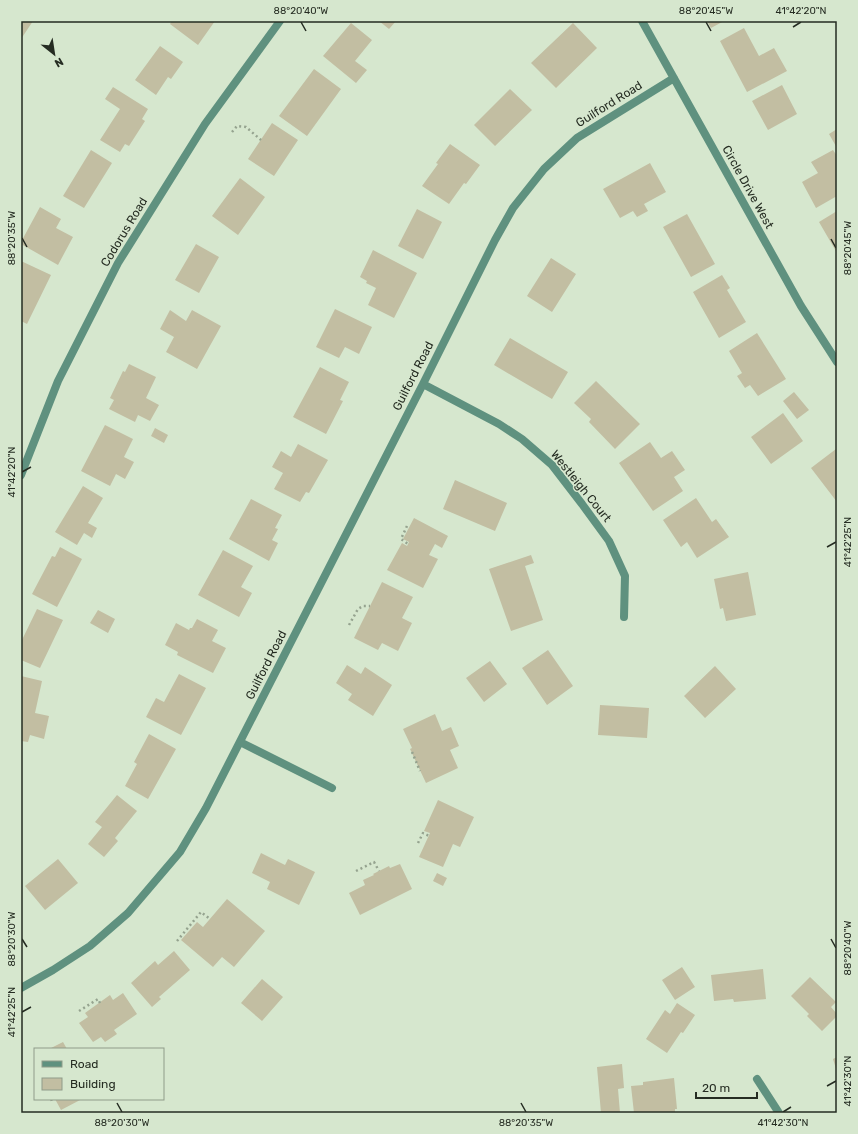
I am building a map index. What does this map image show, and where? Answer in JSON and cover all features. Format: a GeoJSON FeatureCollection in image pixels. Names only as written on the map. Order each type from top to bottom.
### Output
{"type":"FeatureCollection","features":[{"type":"Feature","properties":{"kind":"street","name":"Codorus Road"},"geometry":{"type":"LineString","coordinates":[[21,475],[58,381],[118,263],[205,124],[280,21]]}},
{"type":"Feature","properties":{"kind":"street","name":"Circle Drive West"},"geometry":{"type":"LineString","coordinates":[[642,21],[798,300],[837,362]]}},
{"type":"Feature","properties":{"kind":"street","name":"Guilford Road"},"geometry":{"type":"LineString","coordinates":[[21,988],[53,970],[90,946],[128,913],[180,852],[206,808],[512,208],[544,169],[577,138],[674,78]]}},
{"type":"Feature","properties":{"kind":"street","name":"Westleigh Court"},"geometry":{"type":"LineString","coordinates":[[423,384],[499,424],[522,438],[552,465],[609,540],[625,576],[624,617]]}},
{"type":"Feature","properties":{"kind":"street"},"geometry":{"type":"LineString","coordinates":[[240,742],[332,788]]}},
{"type":"Feature","properties":{"kind":"street"},"geometry":{"type":"LineString","coordinates":[[757,1078],[779,1113]]}},
{"type":"Feature","properties":{"kind":"path"},"geometry":{"type":"LineString","coordinates":[[232,132],[237,126],[246,127],[262,140]]}},
{"type":"Feature","properties":{"kind":"path"},"geometry":{"type":"LineString","coordinates":[[407,526],[400,539],[408,544]]}},
{"type":"Feature","properties":{"kind":"path"},"geometry":{"type":"LineString","coordinates":[[349,625],[358,609],[363,606],[370,606]]}},
{"type":"Feature","properties":{"kind":"path"},"geometry":{"type":"LineString","coordinates":[[412,752],[420,771]]}},
{"type":"Feature","properties":{"kind":"path"},"geometry":{"type":"LineString","coordinates":[[418,843],[423,833],[429,836]]}},
{"type":"Feature","properties":{"kind":"path"},"geometry":{"type":"LineString","coordinates":[[356,871],[374,862],[379,871]]}},
{"type":"Feature","properties":{"kind":"path"},"geometry":{"type":"LineString","coordinates":[[177,941],[201,912],[210,919]]}},
{"type":"Feature","properties":{"kind":"path"},"geometry":{"type":"LineString","coordinates":[[79,1011],[98,999],[100,1002]]}},
{"type":"Feature","properties":{"kind":"building"},"geometry":{"type":"Polygon","coordinates":[[[21,21],[33,21],[21,39],[21,21]]]}},
{"type":"Feature","properties":{"kind":"building"},"geometry":{"type":"Polygon","coordinates":[[[172,21],[215,21],[198,45],[170,24],[172,21]]]}},
{"type":"Feature","properties":{"kind":"building"},"geometry":{"type":"Polygon","coordinates":[[[379,21],[396,21],[389,29],[379,21]]]}},
{"type":"Feature","properties":{"kind":"building"},"geometry":{"type":"Polygon","coordinates":[[[707,21],[724,21],[711,28],[707,21]]]}},
{"type":"Feature","properties":{"kind":"building"},"geometry":{"type":"Polygon","coordinates":[[[351,23],[372,40],[355,61],[367,70],[356,83],[323,56],[351,23]]]}},
{"type":"Feature","properties":{"kind":"building"},"geometry":{"type":"Polygon","coordinates":[[[573,23],[597,48],[556,88],[531,63],[573,23]]]}},
{"type":"Feature","properties":{"kind":"building"},"geometry":{"type":"Polygon","coordinates":[[[744,28],[759,56],[774,48],[787,71],[747,92],[720,41],[744,28]]]}},
{"type":"Feature","properties":{"kind":"building"},"geometry":{"type":"Polygon","coordinates":[[[160,46],[183,62],[171,79],[168,77],[156,95],[135,80],[160,46]]]}},
{"type":"Feature","properties":{"kind":"building"},"geometry":{"type":"Polygon","coordinates":[[[314,69],[341,89],[307,136],[279,116],[314,69]]]}},
{"type":"Feature","properties":{"kind":"building"},"geometry":{"type":"Polygon","coordinates":[[[782,85],[797,114],[768,130],[752,101],[782,85]]]}},
{"type":"Feature","properties":{"kind":"building"},"geometry":{"type":"Polygon","coordinates":[[[113,87],[148,109],[142,119],[145,121],[129,146],[125,144],[120,152],[100,140],[120,109],[105,99],[113,87]]]}},
{"type":"Feature","properties":{"kind":"building"},"geometry":{"type":"Polygon","coordinates":[[[510,89],[532,110],[495,146],[474,125],[510,89]]]}},
{"type":"Feature","properties":{"kind":"building"},"geometry":{"type":"Polygon","coordinates":[[[272,123],[298,140],[274,176],[248,159],[272,123]]]}},
{"type":"Feature","properties":{"kind":"building"},"geometry":{"type":"Polygon","coordinates":[[[837,129],[837,148],[829,134],[837,129]]]}},
{"type":"Feature","properties":{"kind":"building"},"geometry":{"type":"Polygon","coordinates":[[[450,144],[480,165],[466,184],[464,183],[449,204],[422,186],[450,144]]]}},
{"type":"Feature","properties":{"kind":"building"},"geometry":{"type":"Polygon","coordinates":[[[91,150],[112,163],[84,208],[63,196],[91,150]]]}},
{"type":"Feature","properties":{"kind":"building"},"geometry":{"type":"Polygon","coordinates":[[[833,150],[837,156],[837,196],[816,208],[802,182],[818,173],[811,162],[833,150]]]}},
{"type":"Feature","properties":{"kind":"building"},"geometry":{"type":"Polygon","coordinates":[[[650,163],[666,192],[644,204],[648,211],[637,217],[633,211],[620,218],[603,189],[650,163]]]}},
{"type":"Feature","properties":{"kind":"building"},"geometry":{"type":"Polygon","coordinates":[[[240,178],[265,197],[238,235],[212,216],[240,178]]]}},
{"type":"Feature","properties":{"kind":"building"},"geometry":{"type":"Polygon","coordinates":[[[40,207],[61,219],[56,228],[73,237],[58,265],[21,244],[40,207]]]}},
{"type":"Feature","properties":{"kind":"building"},"geometry":{"type":"Polygon","coordinates":[[[417,209],[442,222],[423,259],[398,246],[417,209]]]}},
{"type":"Feature","properties":{"kind":"building"},"geometry":{"type":"Polygon","coordinates":[[[837,211],[837,253],[819,222],[837,211]]]}},
{"type":"Feature","properties":{"kind":"building"},"geometry":{"type":"Polygon","coordinates":[[[687,214],[715,264],[691,277],[663,227],[687,214]]]}},
{"type":"Feature","properties":{"kind":"building"},"geometry":{"type":"Polygon","coordinates":[[[196,244],[219,257],[199,293],[175,280],[196,244]]]}},
{"type":"Feature","properties":{"kind":"building"},"geometry":{"type":"Polygon","coordinates":[[[373,250],[417,273],[394,318],[368,305],[376,288],[366,283],[367,281],[360,277],[373,250]]]}},
{"type":"Feature","properties":{"kind":"building"},"geometry":{"type":"Polygon","coordinates":[[[551,258],[576,274],[552,312],[527,296],[551,258]]]}},
{"type":"Feature","properties":{"kind":"building"},"geometry":{"type":"Polygon","coordinates":[[[21,261],[51,275],[27,324],[21,321],[21,261]]]}},
{"type":"Feature","properties":{"kind":"building"},"geometry":{"type":"Polygon","coordinates":[[[722,275],[730,288],[727,290],[746,322],[719,338],[693,292],[722,275]]]}},
{"type":"Feature","properties":{"kind":"building"},"geometry":{"type":"Polygon","coordinates":[[[335,309],[372,327],[359,354],[345,347],[339,358],[316,347],[335,309]]]}},
{"type":"Feature","properties":{"kind":"building"},"geometry":{"type":"Polygon","coordinates":[[[170,310],[186,321],[192,310],[221,326],[197,369],[166,352],[174,337],[160,329],[170,310]]]}},
{"type":"Feature","properties":{"kind":"building"},"geometry":{"type":"Polygon","coordinates":[[[757,333],[786,379],[758,396],[750,385],[745,388],[737,376],[742,373],[729,351],[757,333]]]}},
{"type":"Feature","properties":{"kind":"building"},"geometry":{"type":"Polygon","coordinates":[[[510,338],[568,372],[552,399],[494,365],[510,338]]]}},
{"type":"Feature","properties":{"kind":"building"},"geometry":{"type":"Polygon","coordinates":[[[129,364],[156,377],[146,398],[159,405],[150,421],[138,415],[135,422],[109,409],[114,400],[110,398],[123,371],[125,372],[129,364]]]}},
{"type":"Feature","properties":{"kind":"building"},"geometry":{"type":"Polygon","coordinates":[[[320,367],[349,382],[340,400],[343,401],[326,434],[293,417],[320,367]]]}},
{"type":"Feature","properties":{"kind":"building"},"geometry":{"type":"Polygon","coordinates":[[[596,381],[640,424],[615,449],[589,422],[591,419],[574,403],[596,381]]]}},
{"type":"Feature","properties":{"kind":"building"},"geometry":{"type":"Polygon","coordinates":[[[794,392],[809,410],[797,419],[783,401],[794,392]]]}},
{"type":"Feature","properties":{"kind":"building"},"geometry":{"type":"Polygon","coordinates":[[[783,413],[803,441],[771,464],[751,437],[783,413]]]}},
{"type":"Feature","properties":{"kind":"building"},"geometry":{"type":"Polygon","coordinates":[[[105,425],[133,439],[124,457],[134,462],[125,479],[116,474],[110,486],[81,471],[105,425]]]}},
{"type":"Feature","properties":{"kind":"building"},"geometry":{"type":"Polygon","coordinates":[[[155,428],[168,435],[164,443],[151,436],[155,428]]]}},
{"type":"Feature","properties":{"kind":"building"},"geometry":{"type":"Polygon","coordinates":[[[650,442],[661,458],[672,451],[685,470],[674,477],[683,491],[653,511],[619,463],[650,442]]]}},
{"type":"Feature","properties":{"kind":"building"},"geometry":{"type":"Polygon","coordinates":[[[298,444],[328,460],[309,493],[306,492],[300,502],[274,489],[283,473],[272,467],[281,451],[291,457],[298,444]]]}},
{"type":"Feature","properties":{"kind":"building"},"geometry":{"type":"Polygon","coordinates":[[[836,449],[837,451],[837,502],[811,468],[836,449]]]}},
{"type":"Feature","properties":{"kind":"building"},"geometry":{"type":"Polygon","coordinates":[[[455,480],[507,503],[495,531],[443,509],[455,480]]]}},
{"type":"Feature","properties":{"kind":"building"},"geometry":{"type":"Polygon","coordinates":[[[83,486],[103,498],[88,523],[97,528],[92,538],[84,533],[77,545],[55,532],[83,486]]]}},
{"type":"Feature","properties":{"kind":"building"},"geometry":{"type":"Polygon","coordinates":[[[696,498],[712,522],[716,519],[729,537],[697,558],[687,542],[681,547],[663,520],[696,498]]]}},
{"type":"Feature","properties":{"kind":"building"},"geometry":{"type":"Polygon","coordinates":[[[251,499],[282,515],[275,528],[278,529],[272,540],[278,543],[269,561],[229,539],[251,499]]]}},
{"type":"Feature","properties":{"kind":"building"},"geometry":{"type":"Polygon","coordinates":[[[414,518],[448,536],[442,548],[435,544],[429,555],[438,559],[423,588],[387,570],[402,543],[407,546],[409,542],[403,539],[414,518]]]}},
{"type":"Feature","properties":{"kind":"building"},"geometry":{"type":"Polygon","coordinates":[[[60,547],[82,559],[57,607],[32,594],[52,556],[55,557],[60,547]]]}},
{"type":"Feature","properties":{"kind":"building"},"geometry":{"type":"Polygon","coordinates":[[[223,550],[253,566],[241,587],[252,593],[239,617],[198,595],[223,550]]]}},
{"type":"Feature","properties":{"kind":"building"},"geometry":{"type":"Polygon","coordinates":[[[531,555],[534,563],[525,566],[543,620],[511,631],[489,569],[531,555]]]}},
{"type":"Feature","properties":{"kind":"building"},"geometry":{"type":"Polygon","coordinates":[[[748,572],[756,615],[726,621],[723,608],[720,609],[714,579],[748,572]]]}},
{"type":"Feature","properties":{"kind":"building"},"geometry":{"type":"Polygon","coordinates":[[[382,582],[413,597],[402,618],[412,623],[398,651],[382,643],[378,650],[354,638],[382,582]]]}},
{"type":"Feature","properties":{"kind":"building"},"geometry":{"type":"Polygon","coordinates":[[[37,609],[63,620],[40,668],[21,660],[21,642],[37,609]]]}},
{"type":"Feature","properties":{"kind":"building"},"geometry":{"type":"Polygon","coordinates":[[[98,610],[115,619],[108,633],[90,623],[98,610]]]}},
{"type":"Feature","properties":{"kind":"building"},"geometry":{"type":"Polygon","coordinates":[[[197,619],[218,630],[212,641],[226,648],[213,673],[177,655],[178,652],[165,645],[176,623],[189,630],[192,628],[197,619]]]}},
{"type":"Feature","properties":{"kind":"building"},"geometry":{"type":"Polygon","coordinates":[[[548,650],[573,686],[547,705],[522,668],[548,650]]]}},
{"type":"Feature","properties":{"kind":"building"},"geometry":{"type":"Polygon","coordinates":[[[490,661],[507,684],[484,702],[466,678],[490,661]]]}},
{"type":"Feature","properties":{"kind":"building"},"geometry":{"type":"Polygon","coordinates":[[[347,665],[361,674],[365,667],[392,685],[373,716],[348,700],[352,694],[336,683],[347,665]]]}},
{"type":"Feature","properties":{"kind":"building"},"geometry":{"type":"Polygon","coordinates":[[[715,666],[736,689],[705,718],[684,696],[715,666]]]}},
{"type":"Feature","properties":{"kind":"building"},"geometry":{"type":"Polygon","coordinates":[[[179,674],[206,688],[181,735],[146,717],[156,698],[164,702],[179,674]]]}},
{"type":"Feature","properties":{"kind":"building"},"geometry":{"type":"Polygon","coordinates":[[[21,676],[42,681],[35,713],[49,716],[44,739],[30,735],[28,742],[21,741],[21,676]]]}},
{"type":"Feature","properties":{"kind":"building"},"geometry":{"type":"Polygon","coordinates":[[[600,705],[649,708],[647,738],[598,735],[600,705]]]}},
{"type":"Feature","properties":{"kind":"building"},"geometry":{"type":"Polygon","coordinates":[[[435,714],[442,731],[451,727],[459,746],[450,750],[458,768],[426,783],[410,749],[412,748],[403,729],[435,714]]]}},
{"type":"Feature","properties":{"kind":"building"},"geometry":{"type":"Polygon","coordinates":[[[149,734],[176,749],[148,799],[125,786],[137,764],[134,762],[149,734]]]}},
{"type":"Feature","properties":{"kind":"building"},"geometry":{"type":"Polygon","coordinates":[[[117,795],[137,811],[115,838],[118,841],[104,857],[88,844],[102,827],[95,822],[117,795]]]}},
{"type":"Feature","properties":{"kind":"building"},"geometry":{"type":"Polygon","coordinates":[[[438,800],[474,817],[460,847],[453,844],[443,867],[419,857],[430,833],[424,831],[438,800]]]}},
{"type":"Feature","properties":{"kind":"building"},"geometry":{"type":"Polygon","coordinates":[[[261,853],[285,865],[288,859],[315,872],[299,905],[267,889],[270,882],[252,873],[261,853]]]}},
{"type":"Feature","properties":{"kind":"building"},"geometry":{"type":"Polygon","coordinates":[[[58,859],[78,883],[45,910],[25,886],[58,859]]]}},
{"type":"Feature","properties":{"kind":"building"},"geometry":{"type":"Polygon","coordinates":[[[400,864],[412,889],[360,915],[349,893],[365,885],[363,880],[374,875],[373,874],[389,866],[390,868],[400,864]]]}},
{"type":"Feature","properties":{"kind":"building"},"geometry":{"type":"Polygon","coordinates":[[[437,873],[447,878],[443,886],[433,881],[437,873]]]}},
{"type":"Feature","properties":{"kind":"building"},"geometry":{"type":"Polygon","coordinates":[[[227,899],[265,931],[234,967],[222,957],[213,967],[181,940],[197,922],[203,927],[227,899]]]}},
{"type":"Feature","properties":{"kind":"building"},"geometry":{"type":"Polygon","coordinates":[[[174,951],[190,970],[159,997],[161,999],[152,1007],[131,983],[155,961],[158,965],[174,951]]]}},
{"type":"Feature","properties":{"kind":"building"},"geometry":{"type":"Polygon","coordinates":[[[682,967],[695,987],[675,1000],[662,980],[682,967]]]}},
{"type":"Feature","properties":{"kind":"building"},"geometry":{"type":"Polygon","coordinates":[[[763,969],[766,999],[734,1002],[733,999],[714,1001],[711,975],[763,969]]]}},
{"type":"Feature","properties":{"kind":"building"},"geometry":{"type":"Polygon","coordinates":[[[810,977],[836,1002],[831,1007],[837,1016],[822,1031],[807,1016],[809,1014],[791,996],[810,977]]]}},
{"type":"Feature","properties":{"kind":"building"},"geometry":{"type":"Polygon","coordinates":[[[262,979],[283,997],[262,1021],[241,1003],[262,979]]]}},
{"type":"Feature","properties":{"kind":"building"},"geometry":{"type":"Polygon","coordinates":[[[123,993],[137,1014],[114,1030],[117,1034],[105,1042],[101,1037],[93,1042],[79,1023],[88,1017],[85,1013],[110,995],[113,1000],[123,993]]]}},
{"type":"Feature","properties":{"kind":"building"},"geometry":{"type":"Polygon","coordinates":[[[677,1003],[695,1015],[667,1053],[646,1039],[665,1010],[670,1014],[677,1003]]]}},
{"type":"Feature","properties":{"kind":"building"},"geometry":{"type":"Polygon","coordinates":[[[63,1042],[66,1048],[51,1048],[63,1042]]]}},
{"type":"Feature","properties":{"kind":"building"},"geometry":{"type":"Polygon","coordinates":[[[837,1057],[837,1072],[833,1059],[837,1057]]]}},
{"type":"Feature","properties":{"kind":"building"},"geometry":{"type":"Polygon","coordinates":[[[622,1064],[624,1088],[618,1089],[620,1113],[601,1113],[597,1067],[622,1064]]]}},
{"type":"Feature","properties":{"kind":"building"},"geometry":{"type":"Polygon","coordinates":[[[674,1078],[677,1109],[675,1109],[675,1113],[634,1113],[631,1086],[643,1085],[643,1082],[674,1078]]]}},
{"type":"Feature","properties":{"kind":"building"},"geometry":{"type":"Polygon","coordinates":[[[56,1100],[80,1100],[61,1110],[56,1100]]]}}]}
